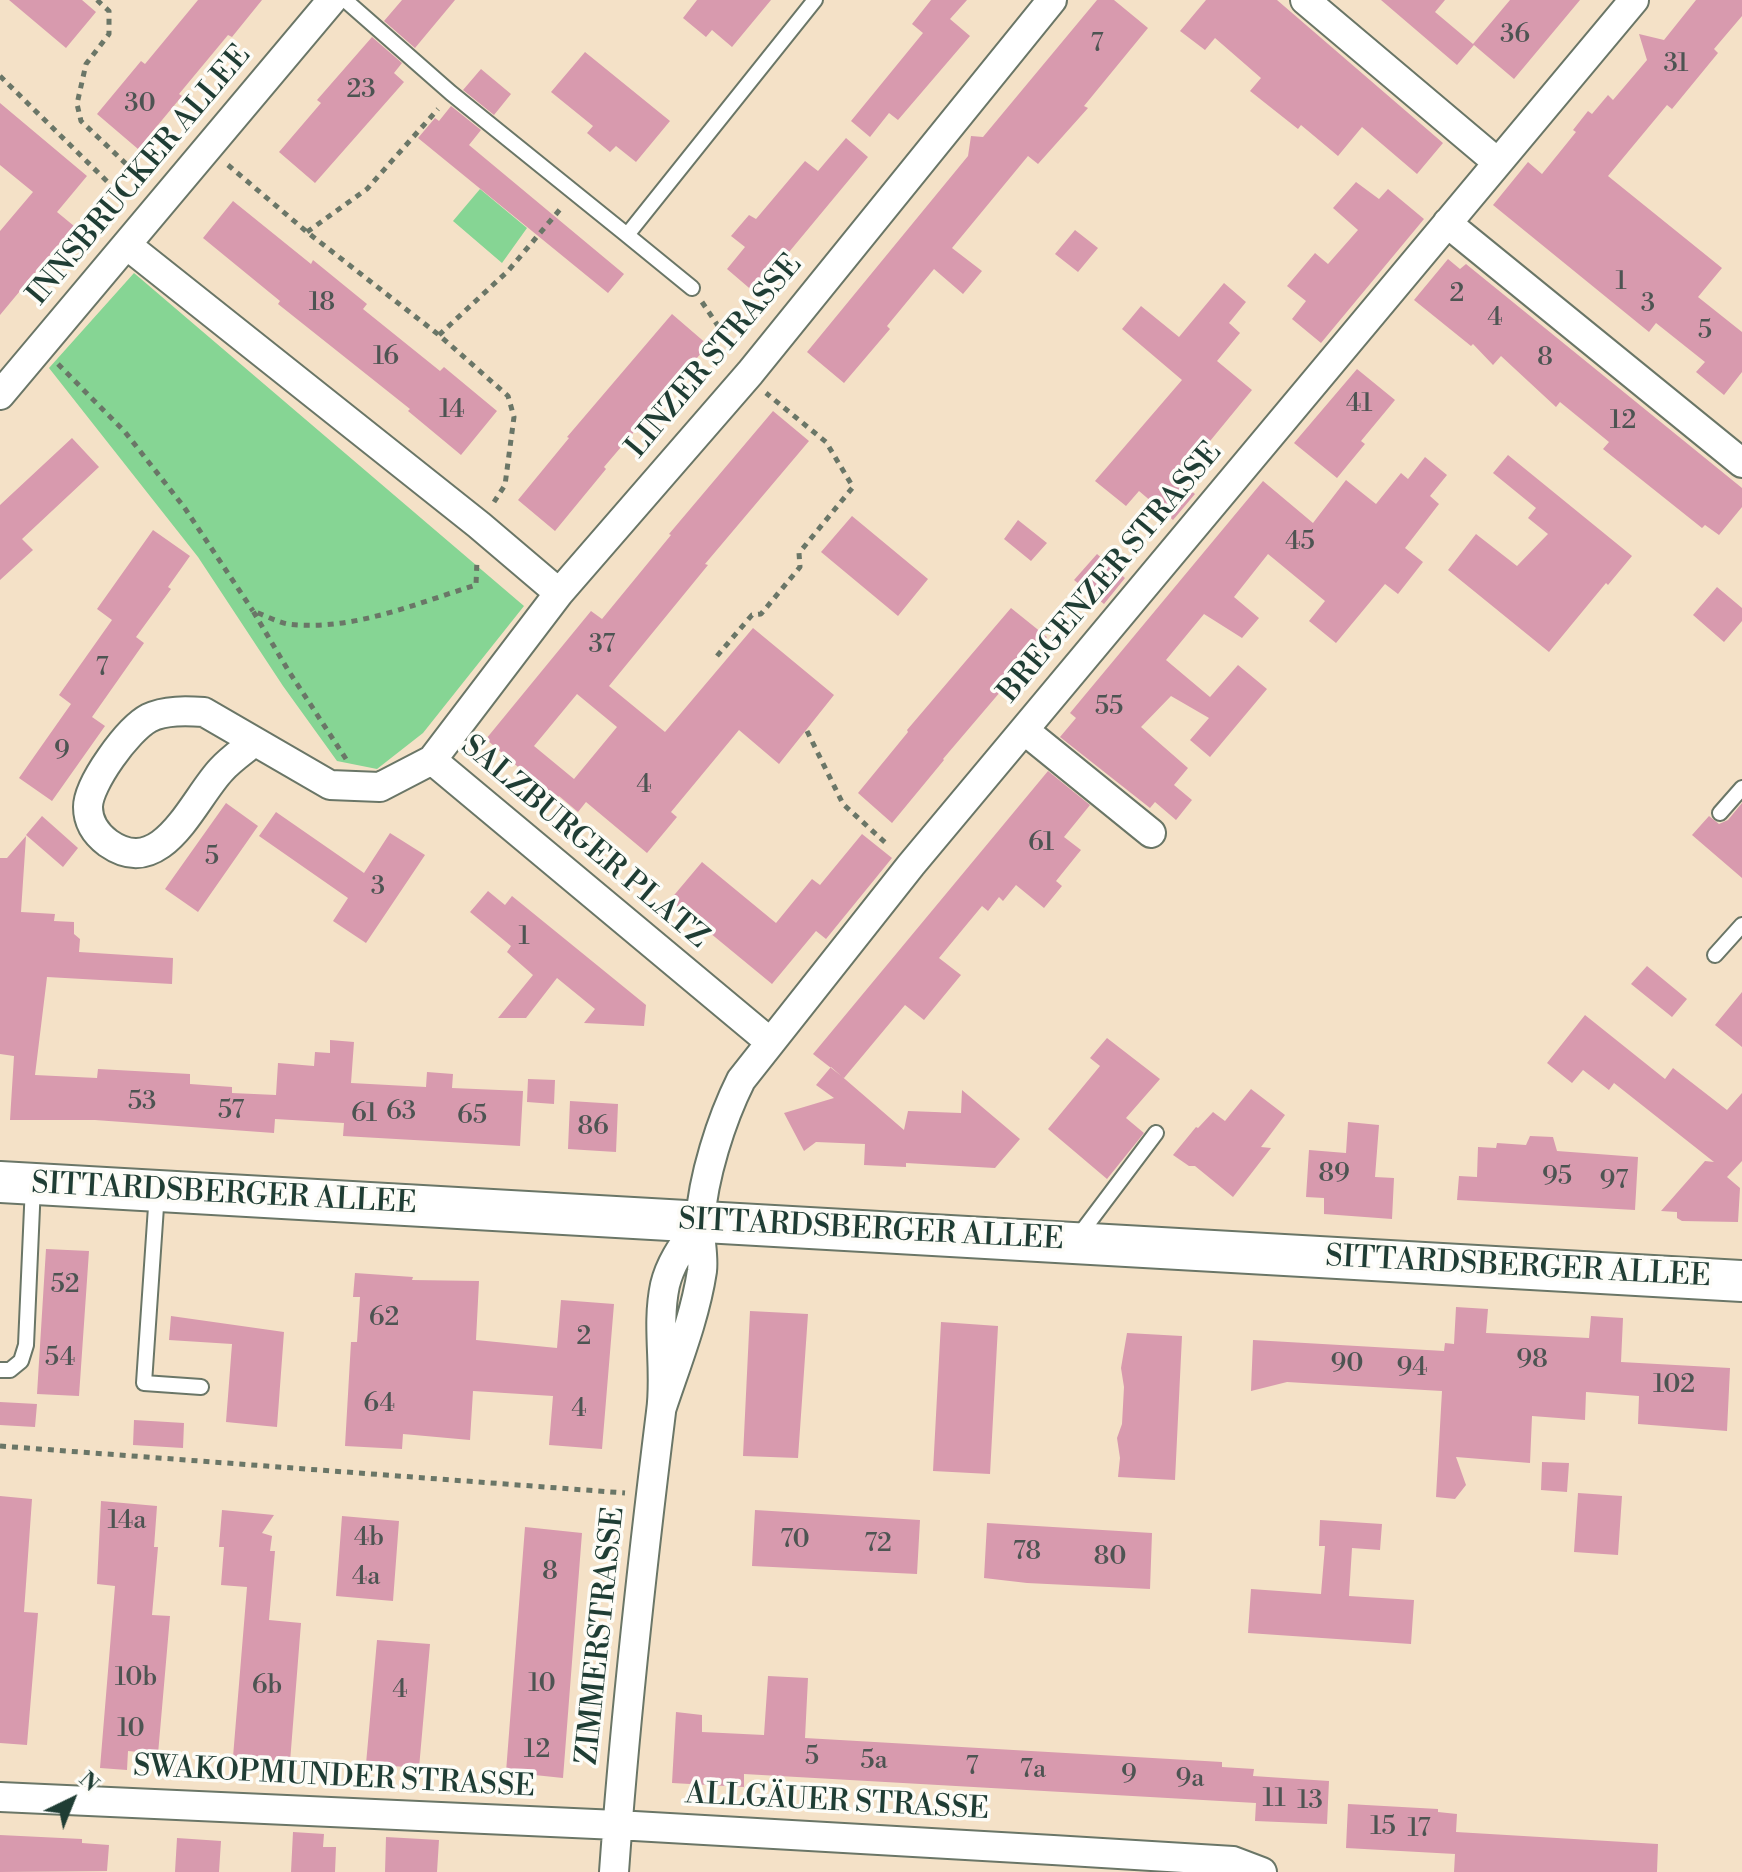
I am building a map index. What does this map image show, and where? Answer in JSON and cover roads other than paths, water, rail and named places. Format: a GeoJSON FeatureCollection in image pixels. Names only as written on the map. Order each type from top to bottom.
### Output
{"type":"FeatureCollection","features":[{"type":"Feature","properties":{"kind":"main road","name":"SITTARDSBERGER ALLEE"},"geometry":{"type":"LineString","coordinates":[[16,1183],[1742,1281]]}},
{"type":"Feature","properties":{"kind":"street","name":"INNSBRUCKER ALLEE"},"geometry":{"type":"LineString","coordinates":[[3,385],[41,347],[128,246],[332,0]]}},
{"type":"Feature","properties":{"kind":"street","name":"LINZER STRASSE"},"geometry":{"type":"LineString","coordinates":[[432,760],[559,593],[750,373],[1052,0]]}},
{"type":"Feature","properties":{"kind":"street"},"geometry":{"type":"LineString","coordinates":[[1305,0],[1497,162]]}},
{"type":"Feature","properties":{"kind":"street","name":"BREGENZER STRASSE"},"geometry":{"type":"LineString","coordinates":[[700,1222],[723,1116],[741,1080],[770,1042],[911,865],[1634,0]]}},
{"type":"Feature","properties":{"kind":"street"},"geometry":{"type":"LineString","coordinates":[[1447,223],[1742,463]]}},
{"type":"Feature","properties":{"kind":"street"},"geometry":{"type":"LineString","coordinates":[[128,246],[479,525],[559,593]]}},
{"type":"Feature","properties":{"kind":"street","name":"SALZBURGER PLATZ"},"geometry":{"type":"LineString","coordinates":[[254,742],[220,770],[167,842],[150,851],[132,853],[116,848],[101,838],[90,823],[88,805],[93,786],[133,731],[150,718],[184,711],[204,712],[330,785],[380,787],[432,760],[770,1042]]}},
{"type":"Feature","properties":{"kind":"street"},"geometry":{"type":"LineString","coordinates":[[1024,730],[1151,833]]}},
{"type":"Feature","properties":{"kind":"street","name":"ZIMMERSTRASSE"},"geometry":{"type":"LineString","coordinates":[[614,1872],[650,1495],[662,1407],[660,1329],[665,1286],[672,1261],[700,1222]]}},
{"type":"Feature","properties":{"kind":"street","name":"SWAKOPMUNDER STRASSE"},"geometry":{"type":"LineString","coordinates":[[0,1797],[617,1825]]}},
{"type":"Feature","properties":{"kind":"street","name":"ALLGÄUER STRASSE"},"geometry":{"type":"LineString","coordinates":[[617,1825],[1053,1861],[1233,1861],[1262,1872]]}},
{"type":"Feature","properties":{"kind":"lane"},"geometry":{"type":"LineString","coordinates":[[345,0],[451,93],[692,288]]}},
{"type":"Feature","properties":{"kind":"lane"},"geometry":{"type":"LineString","coordinates":[[627,235],[815,0]]}},
{"type":"Feature","properties":{"kind":"lane"},"geometry":{"type":"LineString","coordinates":[[1720,813],[1742,788]]}},
{"type":"Feature","properties":{"kind":"lane"},"geometry":{"type":"LineString","coordinates":[[1715,955],[1742,925]]}},
{"type":"Feature","properties":{"kind":"lane"},"geometry":{"type":"LineString","coordinates":[[1073,1243],[1156,1133]]}},
{"type":"Feature","properties":{"kind":"lane"},"geometry":{"type":"LineString","coordinates":[[0,1370],[10,1370],[21,1361],[26,1345],[16,1183]]}},
{"type":"Feature","properties":{"kind":"lane"},"geometry":{"type":"LineString","coordinates":[[157,1191],[144,1383],[201,1387]]}}]}
